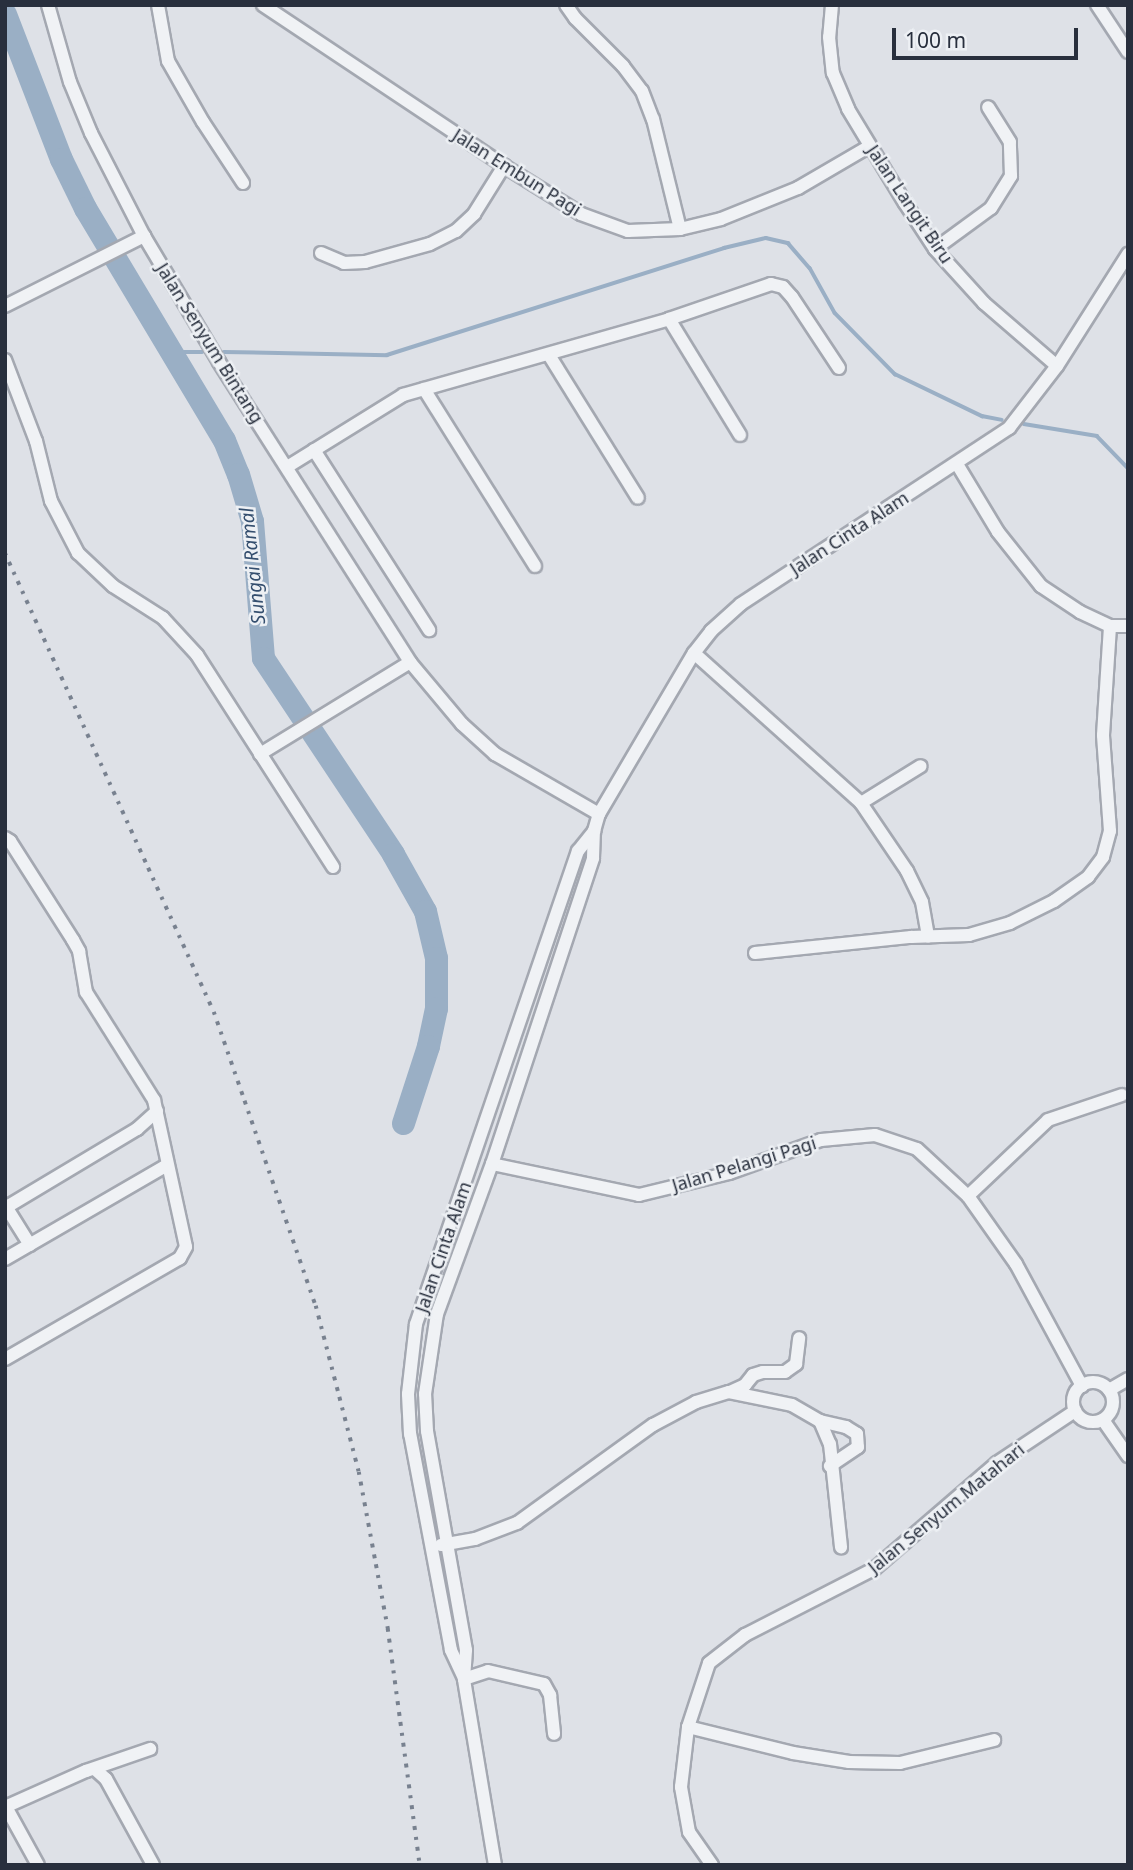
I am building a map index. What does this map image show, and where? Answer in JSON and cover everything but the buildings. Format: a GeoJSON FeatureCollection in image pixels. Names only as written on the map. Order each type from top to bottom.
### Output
{"type":"FeatureCollection","features":[{"type":"Feature","properties":{"kind":"street","name":"Jalan Senyum Bintang"},"geometry":{"type":"LineString","coordinates":[[48,5],[69,82],[91,133],[144,236],[219,362],[410,662],[461,724],[495,754],[599,814]]}},
{"type":"Feature","properties":{"kind":"street"},"geometry":{"type":"LineString","coordinates":[[158,5],[168,61],[203,122],[243,183]]}},
{"type":"Feature","properties":{"kind":"street","name":"Jalan Embun Pagi"},"geometry":{"type":"LineString","coordinates":[[263,5],[504,166],[581,214],[628,231],[680,229],[721,219],[798,188],[870,146]]}},
{"type":"Feature","properties":{"kind":"street"},"geometry":{"type":"LineString","coordinates":[[566,5],[575,18],[624,66],[642,91],[653,118],[680,229]]}},
{"type":"Feature","properties":{"kind":"street","name":"Jalan Langit Biru"},"geometry":{"type":"LineString","coordinates":[[832,5],[829,37],[833,73],[848,109],[870,146],[935,248],[984,303],[1057,366]]}},
{"type":"Feature","properties":{"kind":"street"},"geometry":{"type":"LineString","coordinates":[[1097,5],[1128,52]]}},
{"type":"Feature","properties":{"kind":"street"},"geometry":{"type":"LineString","coordinates":[[935,248],[991,208],[1011,176],[1010,142],[988,107]]}},
{"type":"Feature","properties":{"kind":"street"},"geometry":{"type":"LineString","coordinates":[[321,253],[344,264],[365,262],[439,240],[456,231],[474,214],[504,166]]}},
{"type":"Feature","properties":{"kind":"street"},"geometry":{"type":"LineString","coordinates":[[5,306],[144,236]]}},
{"type":"Feature","properties":{"kind":"street","name":"Jalan Cinta Alam"},"geometry":{"type":"LineString","coordinates":[[495,1865],[464,1679],[466,1650],[427,1431],[425,1394],[437,1314],[492,1164],[593,858],[594,831],[599,814],[694,653],[711,631],[741,604],[1009,428],[1057,366],[1128,254]]}},
{"type":"Feature","properties":{"kind":"street"},"geometry":{"type":"LineString","coordinates":[[287,467],[403,395],[669,319],[771,284],[783,287],[839,368]]}},
{"type":"Feature","properties":{"kind":"street"},"geometry":{"type":"LineString","coordinates":[[669,319],[740,435]]}},
{"type":"Feature","properties":{"kind":"street"},"geometry":{"type":"LineString","coordinates":[[549,355],[638,498]]}},
{"type":"Feature","properties":{"kind":"street"},"geometry":{"type":"LineString","coordinates":[[5,360],[36,441],[51,501],[78,553],[113,586],[163,618],[197,655],[264,752],[333,867]]}},
{"type":"Feature","properties":{"kind":"street"},"geometry":{"type":"LineString","coordinates":[[424,389],[535,566]]}},
{"type":"Feature","properties":{"kind":"street"},"geometry":{"type":"LineString","coordinates":[[314,450],[429,630]]}},
{"type":"Feature","properties":{"kind":"street"},"geometry":{"type":"LineString","coordinates":[[957,464],[998,532],[1041,586],[1080,612],[1110,626],[1128,626]]}},
{"type":"Feature","properties":{"kind":"street"},"geometry":{"type":"LineString","coordinates":[[755,953],[929,936],[969,935],[1010,923],[1054,901],[1088,877],[1103,857],[1110,831],[1103,735],[1110,626]]}},
{"type":"Feature","properties":{"kind":"street"},"geometry":{"type":"LineString","coordinates":[[694,653],[861,803],[907,872],[922,902],[929,936]]}},
{"type":"Feature","properties":{"kind":"street"},"geometry":{"type":"LineString","coordinates":[[264,752],[410,662]]}},
{"type":"Feature","properties":{"kind":"street"},"geometry":{"type":"LineString","coordinates":[[861,803],[922,766]]}},
{"type":"Feature","properties":{"kind":"street","name":"Jalan Cinta Alam"},"geometry":{"type":"LineString","coordinates":[[464,1679],[451,1650],[408,1414],[416,1324],[578,851],[594,831]]}},
{"type":"Feature","properties":{"kind":"street"},"geometry":{"type":"LineString","coordinates":[[5,838],[10,841],[73,940],[79,951],[86,992],[149,1091],[157,1111],[185,1253],[5,1359]]}},
{"type":"Feature","properties":{"kind":"street"},"geometry":{"type":"LineString","coordinates":[[968,1196],[1048,1120],[1122,1095]]}},
{"type":"Feature","properties":{"kind":"street"},"geometry":{"type":"LineString","coordinates":[[30,1245],[6,1207],[137,1129],[157,1111]]}},
{"type":"Feature","properties":{"kind":"street","name":"Jalan Pelangi Pagi"},"geometry":{"type":"LineString","coordinates":[[492,1164],[639,1195],[729,1173],[821,1140],[875,1135],[917,1149],[968,1196],[1016,1264],[1082,1386]]}},
{"type":"Feature","properties":{"kind":"street"},"geometry":{"type":"LineString","coordinates":[[5,1259],[167,1165]]}},
{"type":"Feature","properties":{"kind":"street"},"geometry":{"type":"LineString","coordinates":[[431,1547],[475,1539],[517,1523],[653,1424],[696,1402],[745,1385],[753,1376],[763,1372],[785,1371],[796,1364],[799,1338]]}},
{"type":"Feature","properties":{"kind":"street"},"geometry":{"type":"LineString","coordinates":[[1109,1391],[1128,1379]]}},
{"type":"Feature","properties":{"kind":"street"},"geometry":{"type":"LineString","coordinates":[[1094,1382],[1109,1391],[1113,1403],[1103,1420],[1084,1420],[1075,1411],[1074,1400],[1082,1386],[1094,1382]]}},
{"type":"Feature","properties":{"kind":"street"},"geometry":{"type":"LineString","coordinates":[[729,1392],[792,1405],[820,1420],[846,1427],[857,1434],[858,1447],[830,1466]]}},
{"type":"Feature","properties":{"kind":"street","name":"Jalan Senyum Matahari"},"geometry":{"type":"LineString","coordinates":[[712,1865],[689,1832],[681,1787],[688,1727],[702,1676],[720,1652],[745,1635],[874,1569],[997,1463],[1075,1411]]}},
{"type":"Feature","properties":{"kind":"street"},"geometry":{"type":"LineString","coordinates":[[820,1420],[830,1444],[830,1466],[841,1547]]}},
{"type":"Feature","properties":{"kind":"street"},"geometry":{"type":"LineString","coordinates":[[1103,1420],[1128,1456]]}},
{"type":"Feature","properties":{"kind":"street"},"geometry":{"type":"LineString","coordinates":[[464,1679],[488,1671],[544,1684],[550,1695],[554,1734]]}},
{"type":"Feature","properties":{"kind":"street"},"geometry":{"type":"LineString","coordinates":[[688,1727],[793,1753],[849,1762],[900,1763],[994,1740]]}},
{"type":"Feature","properties":{"kind":"street"},"geometry":{"type":"LineString","coordinates":[[38,1865],[5,1807],[86,1771],[96,1770],[150,1749]]}},
{"type":"Feature","properties":{"kind":"street"},"geometry":{"type":"LineString","coordinates":[[96,1770],[106,1779],[153,1865]]}},
{"type":"Feature","properties":{"kind":"waterway","name":"Sungai Ramal"},"geometry":{"type":"LineString","coordinates":[[5,14],[61,159],[85,208],[224,440],[238,474],[252,521],[263,658],[393,854],[425,911],[436,958],[436,1008],[428,1046],[403,1123]]}},
{"type":"Feature","properties":{"kind":"waterway"},"geometry":{"type":"LineString","coordinates":[[224,352],[387,355],[724,248],[766,238],[788,243],[810,268],[835,313],[895,374],[982,416],[1002,420]]}},
{"type":"Feature","properties":{"kind":"waterway"},"geometry":{"type":"LineString","coordinates":[[171,352],[202,352]]}},
{"type":"Feature","properties":{"kind":"waterway"},"geometry":{"type":"LineString","coordinates":[[1024,424],[1097,436],[1128,468]]}},
{"type":"Feature","properties":{"kind":"railway"},"geometry":{"type":"LineString","coordinates":[[5,553],[214,1012],[316,1306],[359,1472],[388,1629],[420,1865]]}}]}
